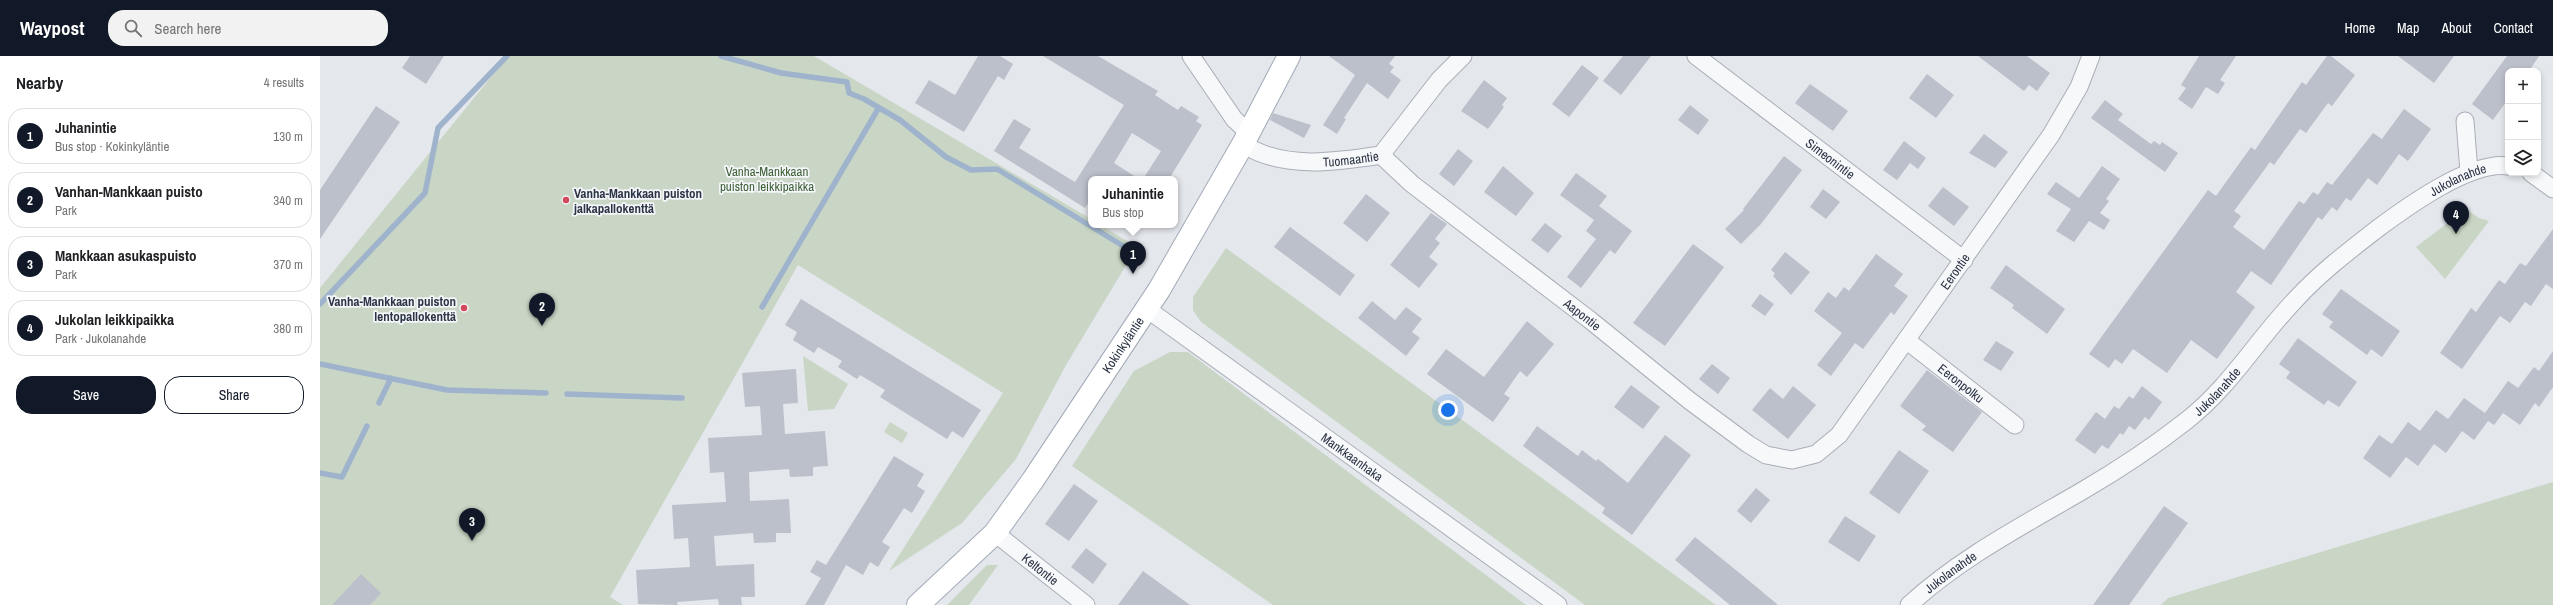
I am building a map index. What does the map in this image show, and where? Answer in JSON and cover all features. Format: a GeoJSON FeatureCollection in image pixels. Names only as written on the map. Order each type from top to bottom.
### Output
{"type":"FeatureCollection","features":[{"type":"Feature","properties":{"kind":"main road","name":"Kokinkyläntie"},"geometry":{"type":"LineString","coordinates":[[918,605],[994,533],[1033,480],[1147,309],[1246,139],[1289,56]]}},
{"type":"Feature","properties":{"kind":"street","name":"Tuomaantie"},"geometry":{"type":"LineString","coordinates":[[1191,56],[1246,139],[1257,153],[1288,160],[1313,161],[1381,155],[1439,80],[1462,56]]}},
{"type":"Feature","properties":{"kind":"street","name":"Simeonintie"},"geometry":{"type":"LineString","coordinates":[[1696,56],[1964,260]]}},
{"type":"Feature","properties":{"kind":"street","name":"Eerontie"},"geometry":{"type":"LineString","coordinates":[[1792,460],[1816,454],[1839,436],[2052,135],[2079,87],[2091,56]]}},
{"type":"Feature","properties":{"kind":"street"},"geometry":{"type":"LineString","coordinates":[[2465,121],[2469,172]]}},
{"type":"Feature","properties":{"kind":"street","name":"Aapontie"},"geometry":{"type":"LineString","coordinates":[[1381,155],[1412,184],[1590,320],[1690,402],[1766,455],[1792,460]]}},
{"type":"Feature","properties":{"kind":"street","name":"Jukolanahde"},"geometry":{"type":"LineString","coordinates":[[1909,605],[1934,582],[1969,557],[2091,486],[2146,451],[2187,420],[2231,379],[2297,298],[2350,249],[2405,208],[2469,172],[2498,164],[2505,165]]}},
{"type":"Feature","properties":{"kind":"street"},"geometry":{"type":"LineString","coordinates":[[2536,176],[2553,189]]}},
{"type":"Feature","properties":{"kind":"street","name":"Mankkaanhaka"},"geometry":{"type":"LineString","coordinates":[[1147,309],[1558,605]]}},
{"type":"Feature","properties":{"kind":"street","name":"Eeronpolku"},"geometry":{"type":"LineString","coordinates":[[1906,340],[2015,425]]}},
{"type":"Feature","properties":{"kind":"street","name":"Keltontie"},"geometry":{"type":"LineString","coordinates":[[994,533],[1086,605]]}},
{"type":"Feature","properties":{"kind":"green space","name":"Vanha-Mankkaan puiston leikkipaikka"},"geometry":{"type":"Polygon","coordinates":[[[508,56],[814,56],[1088,217],[1088,228],[1105,228],[1137,247],[1066,365],[1016,459],[962,523],[889,571],[1003,393],[798,265],[610,597],[623,605],[320,605],[320,288],[508,56]]]}},
{"type":"Feature","properties":{"kind":"green space"},"geometry":{"type":"Polygon","coordinates":[[[2466,209],[2479,218],[2489,221],[2445,279],[2416,247],[2466,209]]]}},
{"type":"Feature","properties":{"kind":"green space"},"geometry":{"type":"Polygon","coordinates":[[[1226,248],[1716,605],[1585,605],[1201,322],[1193,310],[1193,297],[1226,248]]]}},
{"type":"Feature","properties":{"kind":"green space"},"geometry":{"type":"Polygon","coordinates":[[[1170,352],[1188,352],[1526,605],[1273,605],[1072,466],[1134,371],[1170,352]]]}},
{"type":"Feature","properties":{"kind":"green space"},"geometry":{"type":"Polygon","coordinates":[[[803,356],[848,384],[834,409],[808,411],[803,356]]]}},
{"type":"Feature","properties":{"kind":"green space"},"geometry":{"type":"Polygon","coordinates":[[[890,422],[908,433],[902,443],[884,432],[890,422]]]}},
{"type":"Feature","properties":{"kind":"green space"},"geometry":{"type":"Polygon","coordinates":[[[2553,482],[2553,605],[2161,605],[2168,598],[2553,482]]]}},
{"type":"Feature","properties":{"kind":"green space"},"geometry":{"type":"Polygon","coordinates":[[[987,565],[998,565],[969,605],[947,605],[987,565]]]}},
{"type":"Feature","properties":{"kind":"building"},"geometry":{"type":"Polygon","coordinates":[[[410,56],[444,56],[426,84],[402,68],[410,56]]]}},
{"type":"Feature","properties":{"kind":"building"},"geometry":{"type":"Polygon","coordinates":[[[978,56],[1000,56],[1013,64],[1004,80],[998,76],[964,132],[915,103],[929,80],[955,95],[978,56]]]}},
{"type":"Feature","properties":{"kind":"building"},"geometry":{"type":"Polygon","coordinates":[[[1043,56],[1098,56],[1158,91],[1155,95],[1178,110],[1181,106],[1199,117],[1196,121],[1202,125],[1171,176],[1145,176],[1161,151],[1132,133],[1114,163],[1134,176],[1088,176],[1088,204],[1085,208],[994,151],[1014,119],[1031,129],[1019,148],[1075,182],[1124,105],[1043,56]]]}},
{"type":"Feature","properties":{"kind":"building"},"geometry":{"type":"Polygon","coordinates":[[[1329,56],[1395,56],[1389,64],[1394,67],[1390,72],[1401,80],[1388,99],[1367,83],[1344,118],[1346,119],[1337,134],[1323,125],[1355,75],[1329,56]]]}},
{"type":"Feature","properties":{"kind":"building"},"geometry":{"type":"Polygon","coordinates":[[[1623,56],[1651,56],[1621,95],[1603,81],[1623,56]]]}},
{"type":"Feature","properties":{"kind":"building"},"geometry":{"type":"Polygon","coordinates":[[[1978,56],[2027,56],[2050,73],[2037,91],[2029,85],[2024,91],[1978,56]]]}},
{"type":"Feature","properties":{"kind":"building"},"geometry":{"type":"Polygon","coordinates":[[[2199,56],[2236,56],[2220,80],[2225,83],[2218,94],[2206,87],[2192,109],[2178,99],[2186,88],[2181,85],[2199,56]]]}},
{"type":"Feature","properties":{"kind":"building"},"geometry":{"type":"Polygon","coordinates":[[[2327,56],[2331,56],[2355,75],[2332,106],[2328,103],[2306,133],[2300,129],[2274,165],[2270,162],[2234,211],[2241,216],[2233,227],[2264,250],[2299,201],[2304,204],[2313,192],[2318,195],[2327,182],[2332,185],[2373,133],[2382,139],[2404,109],[2431,129],[2408,161],[2399,154],[2377,185],[2368,178],[2351,201],[2346,198],[2337,211],[2332,207],[2322,220],[2318,217],[2271,285],[2251,271],[2236,292],[2255,307],[2217,359],[2191,340],[2167,373],[2133,349],[2122,364],[2115,359],[2109,368],[2089,354],[2208,190],[2216,196],[2251,147],[2255,150],[2302,82],[2306,85],[2327,56]]]}},
{"type":"Feature","properties":{"kind":"building"},"geometry":{"type":"Polygon","coordinates":[[[2398,56],[2454,56],[2434,83],[2398,56]]]}},
{"type":"Feature","properties":{"kind":"building"},"geometry":{"type":"Polygon","coordinates":[[[2507,56],[2539,56],[2531,68],[2505,68],[2505,103],[2493,120],[2472,104],[2507,56]]]}},
{"type":"Feature","properties":{"kind":"building"},"geometry":{"type":"Polygon","coordinates":[[[1582,65],[1599,78],[1569,117],[1552,104],[1582,65]]]}},
{"type":"Feature","properties":{"kind":"building"},"geometry":{"type":"Polygon","coordinates":[[[1927,74],[1954,95],[1936,118],[1909,98],[1927,74]]]}},
{"type":"Feature","properties":{"kind":"building"},"geometry":{"type":"Polygon","coordinates":[[[1484,80],[1507,98],[1502,105],[1504,107],[1488,129],[1461,111],[1484,80]]]}},
{"type":"Feature","properties":{"kind":"building"},"geometry":{"type":"Polygon","coordinates":[[[1810,84],[1848,111],[1833,131],[1795,103],[1810,84]]]}},
{"type":"Feature","properties":{"kind":"building"},"geometry":{"type":"Polygon","coordinates":[[[2105,100],[2123,114],[2118,120],[2151,144],[2154,141],[2160,145],[2162,142],[2178,153],[2165,172],[2091,118],[2105,100]]]}},
{"type":"Feature","properties":{"kind":"building"},"geometry":{"type":"Polygon","coordinates":[[[1690,105],[1709,120],[1698,135],[1678,120],[1690,105]]]}},
{"type":"Feature","properties":{"kind":"building"},"geometry":{"type":"Polygon","coordinates":[[[376,106],[400,122],[320,239],[320,190],[376,106]]]}},
{"type":"Feature","properties":{"kind":"building"},"geometry":{"type":"Polygon","coordinates":[[[1273,113],[1311,125],[1304,138],[1270,120],[1273,113]]]}},
{"type":"Feature","properties":{"kind":"building"},"geometry":{"type":"Polygon","coordinates":[[[1984,134],[2008,152],[1995,168],[1969,153],[1984,134]]]}},
{"type":"Feature","properties":{"kind":"building"},"geometry":{"type":"Polygon","coordinates":[[[1904,141],[1926,158],[1918,169],[1910,163],[1897,180],[1883,170],[1904,141]]]}},
{"type":"Feature","properties":{"kind":"building"},"geometry":{"type":"Polygon","coordinates":[[[1458,149],[1473,161],[1454,186],[1439,174],[1458,149]]]}},
{"type":"Feature","properties":{"kind":"building"},"geometry":{"type":"Polygon","coordinates":[[[1784,156],[1802,170],[1761,224],[1741,244],[1725,229],[1744,210],[1743,209],[1784,156]]]}},
{"type":"Feature","properties":{"kind":"building"},"geometry":{"type":"Polygon","coordinates":[[[1503,166],[1534,193],[1516,216],[1484,192],[1503,166]]]}},
{"type":"Feature","properties":{"kind":"building"},"geometry":{"type":"Polygon","coordinates":[[[2102,166],[2120,179],[2106,199],[2109,201],[2100,213],[2110,220],[2104,230],[2089,221],[2074,242],[2056,231],[2071,209],[2047,194],[2056,182],[2079,198],[2102,166]]]}},
{"type":"Feature","properties":{"kind":"building"},"geometry":{"type":"Polygon","coordinates":[[[1576,173],[1607,196],[1599,206],[1632,231],[1615,254],[1610,250],[1581,288],[1567,277],[1596,239],[1586,231],[1594,220],[1560,195],[1576,173]]]}},
{"type":"Feature","properties":{"kind":"building"},"geometry":{"type":"Polygon","coordinates":[[[1943,187],[1969,207],[1954,226],[1928,206],[1943,187]]]}},
{"type":"Feature","properties":{"kind":"building"},"geometry":{"type":"Polygon","coordinates":[[[1823,189],[1840,202],[1826,219],[1810,207],[1823,189]]]}},
{"type":"Feature","properties":{"kind":"building"},"geometry":{"type":"Polygon","coordinates":[[[1366,194],[1390,213],[1367,242],[1343,223],[1366,194]]]}},
{"type":"Feature","properties":{"kind":"building"},"geometry":{"type":"Polygon","coordinates":[[[1431,213],[1447,224],[1435,239],[1440,243],[1429,257],[1438,264],[1419,288],[1390,265],[1431,213]]]}},
{"type":"Feature","properties":{"kind":"building"},"geometry":{"type":"Polygon","coordinates":[[[1545,223],[1562,236],[1548,253],[1531,240],[1545,223]]]}},
{"type":"Feature","properties":{"kind":"building"},"geometry":{"type":"Polygon","coordinates":[[[1290,227],[1355,275],[1340,296],[1274,247],[1290,227]]]}},
{"type":"Feature","properties":{"kind":"building"},"geometry":{"type":"Polygon","coordinates":[[[2553,229],[2553,289],[2546,284],[2531,306],[2525,302],[2510,323],[2500,316],[2462,369],[2440,353],[2471,308],[2476,312],[2499,280],[2505,284],[2520,263],[2526,266],[2553,229]]]}},
{"type":"Feature","properties":{"kind":"building"},"geometry":{"type":"Polygon","coordinates":[[[1693,244],[1724,267],[1665,346],[1633,323],[1693,244]]]}},
{"type":"Feature","properties":{"kind":"building"},"geometry":{"type":"Polygon","coordinates":[[[1785,252],[1810,272],[1791,295],[1773,276],[1775,273],[1771,270],[1785,252]]]}},
{"type":"Feature","properties":{"kind":"building"},"geometry":{"type":"Polygon","coordinates":[[[1876,254],[1903,274],[1894,286],[1908,296],[1894,315],[1891,312],[1863,349],[1855,343],[1831,376],[1817,365],[1842,333],[1814,311],[1828,292],[1836,298],[1844,287],[1849,291],[1876,254]]]}},
{"type":"Feature","properties":{"kind":"building"},"geometry":{"type":"Polygon","coordinates":[[[2006,265],[2065,309],[2047,334],[2012,308],[2014,305],[1990,288],[2006,265]]]}},
{"type":"Feature","properties":{"kind":"building"},"geometry":{"type":"Polygon","coordinates":[[[2341,289],[2400,331],[2382,357],[2371,349],[2367,355],[2329,327],[2333,322],[2322,314],[2341,289]]]}},
{"type":"Feature","properties":{"kind":"building"},"geometry":{"type":"Polygon","coordinates":[[[1760,294],[1774,304],[1765,316],[1751,306],[1760,294]]]}},
{"type":"Feature","properties":{"kind":"building"},"geometry":{"type":"Polygon","coordinates":[[[801,299],[981,410],[963,438],[952,431],[947,439],[880,397],[885,390],[860,375],[857,379],[838,367],[842,361],[818,347],[814,353],[793,340],[797,332],[785,325],[801,299]]]}},
{"type":"Feature","properties":{"kind":"building"},"geometry":{"type":"Polygon","coordinates":[[[1372,301],[1395,320],[1406,307],[1422,319],[1412,332],[1420,338],[1406,356],[1358,318],[1372,301]]]}},
{"type":"Feature","properties":{"kind":"building"},"geometry":{"type":"Polygon","coordinates":[[[1527,321],[1554,344],[1527,377],[1520,371],[1504,394],[1510,398],[1493,422],[1427,374],[1446,349],[1484,377],[1527,321]]]}},
{"type":"Feature","properties":{"kind":"building"},"geometry":{"type":"Polygon","coordinates":[[[2298,338],[2357,382],[2339,407],[2328,400],[2324,405],[2286,378],[2290,372],[2279,364],[2298,338]]]}},
{"type":"Feature","properties":{"kind":"building"},"geometry":{"type":"Polygon","coordinates":[[[1996,341],[2014,352],[2001,371],[1983,360],[1996,341]]]}},
{"type":"Feature","properties":{"kind":"building"},"geometry":{"type":"Polygon","coordinates":[[[2553,351],[2553,387],[2539,407],[2535,403],[2520,425],[2503,413],[2494,425],[2488,421],[2474,440],[2462,431],[2446,453],[2434,444],[2418,466],[2406,457],[2390,478],[2363,458],[2379,435],[2392,444],[2408,422],[2420,431],[2436,410],[2448,419],[2464,398],[2485,413],[2508,381],[2518,388],[2534,367],[2539,371],[2553,351]]]}},
{"type":"Feature","properties":{"kind":"building"},"geometry":{"type":"Polygon","coordinates":[[[1712,364],[1730,378],[1718,394],[1699,379],[1712,364]]]}},
{"type":"Feature","properties":{"kind":"building"},"geometry":{"type":"Polygon","coordinates":[[[796,369],[798,403],[783,404],[785,434],[825,431],[828,466],[813,467],[813,476],[790,477],[789,469],[749,472],[750,501],[789,499],[791,533],[776,533],[776,542],[754,543],[753,533],[714,536],[716,566],[754,564],[755,597],[741,597],[742,605],[719,605],[718,599],[677,602],[678,605],[638,604],[636,570],[690,567],[688,538],[674,539],[672,505],[726,502],[724,472],[710,473],[708,438],[762,435],[760,406],[745,407],[742,373],[796,369]]]}},
{"type":"Feature","properties":{"kind":"building"},"geometry":{"type":"Polygon","coordinates":[[[1927,370],[1982,412],[1953,452],[1922,430],[1926,426],[1900,406],[1927,370]]]}},
{"type":"Feature","properties":{"kind":"building"},"geometry":{"type":"Polygon","coordinates":[[[1631,385],[1660,407],[1643,429],[1614,407],[1631,385]]]}},
{"type":"Feature","properties":{"kind":"building"},"geometry":{"type":"Polygon","coordinates":[[[1793,386],[1816,405],[1788,439],[1752,410],[1770,388],[1783,399],[1793,386]]]}},
{"type":"Feature","properties":{"kind":"building"},"geometry":{"type":"Polygon","coordinates":[[[2142,386],[2162,402],[2149,420],[2145,417],[2135,430],[2129,426],[2123,435],[2120,433],[2108,449],[2102,445],[2095,454],[2075,440],[2096,412],[2105,419],[2114,406],[2119,409],[2129,396],[2133,399],[2142,386]]]}},
{"type":"Feature","properties":{"kind":"building"},"geometry":{"type":"Polygon","coordinates":[[[1537,426],[1578,456],[1582,450],[1596,461],[1598,459],[1628,483],[1665,435],[1691,455],[1632,535],[1602,513],[1605,508],[1523,446],[1537,426]]]}},
{"type":"Feature","properties":{"kind":"building"},"geometry":{"type":"Polygon","coordinates":[[[1899,450],[1929,471],[1899,514],[1869,493],[1899,450]]]}},
{"type":"Feature","properties":{"kind":"building"},"geometry":{"type":"Polygon","coordinates":[[[894,456],[924,474],[917,486],[925,491],[912,513],[904,508],[882,542],[890,547],[878,567],[870,562],[863,575],[846,565],[824,605],[805,605],[821,578],[810,572],[817,560],[826,565],[894,456]]]}},
{"type":"Feature","properties":{"kind":"building"},"geometry":{"type":"Polygon","coordinates":[[[1074,484],[1098,501],[1069,541],[1045,524],[1074,484]]]}},
{"type":"Feature","properties":{"kind":"building"},"geometry":{"type":"Polygon","coordinates":[[[1756,488],[1770,500],[1751,523],[1737,511],[1756,488]]]}},
{"type":"Feature","properties":{"kind":"building"},"geometry":{"type":"Polygon","coordinates":[[[2164,506],[2188,523],[2129,605],[2093,605],[2164,506]]]}},
{"type":"Feature","properties":{"kind":"building"},"geometry":{"type":"Polygon","coordinates":[[[1845,516],[1876,536],[1859,562],[1828,542],[1845,516]]]}},
{"type":"Feature","properties":{"kind":"building"},"geometry":{"type":"Polygon","coordinates":[[[1695,537],[1778,605],[1730,605],[1675,560],[1695,537]]]}},
{"type":"Feature","properties":{"kind":"building"},"geometry":{"type":"Polygon","coordinates":[[[1086,548],[1107,564],[1093,584],[1071,567],[1086,548]]]}},
{"type":"Feature","properties":{"kind":"building"},"geometry":{"type":"Polygon","coordinates":[[[1143,571],[1190,605],[1118,605],[1143,571]]]}},
{"type":"Feature","properties":{"kind":"building"},"geometry":{"type":"Polygon","coordinates":[[[361,574],[381,593],[370,605],[332,605],[361,574]]]}},
{"type":"Feature","properties":{"kind":"waterway"},"geometry":{"type":"LineString","coordinates":[[320,304],[425,193],[438,128],[507,56]]}},
{"type":"Feature","properties":{"kind":"waterway"},"geometry":{"type":"LineString","coordinates":[[721,56],[781,73],[847,82],[849,93],[864,99],[900,120],[946,157],[971,170],[997,169],[1088,225]]}},
{"type":"Feature","properties":{"kind":"waterway"},"geometry":{"type":"LineString","coordinates":[[762,307],[878,109]]}},
{"type":"Feature","properties":{"kind":"waterway"},"geometry":{"type":"LineString","coordinates":[[1094,228],[1133,252]]}},
{"type":"Feature","properties":{"kind":"waterway"},"geometry":{"type":"LineString","coordinates":[[320,364],[447,390],[546,393]]}},
{"type":"Feature","properties":{"kind":"waterway"},"geometry":{"type":"LineString","coordinates":[[379,403],[391,378]]}},
{"type":"Feature","properties":{"kind":"waterway"},"geometry":{"type":"LineString","coordinates":[[567,394],[682,398]]}},
{"type":"Feature","properties":{"kind":"waterway"},"geometry":{"type":"LineString","coordinates":[[320,473],[342,477],[367,426]]}},
{"type":"Feature","properties":{"kind":"place","name":"Vanha-Mankkaan puiston jalkapallokenttä"},"geometry":{"type":"Point","coordinates":[566,200]}},
{"type":"Feature","properties":{"kind":"place","name":"Jukolan leikkipaikka"},"geometry":{"type":"Point","coordinates":[2456,234]}},
{"type":"Feature","properties":{"kind":"place","name":"Juhanintie"},"geometry":{"type":"Point","coordinates":[1133,274]}},
{"type":"Feature","properties":{"kind":"place","name":"Vanha-Mankkaan puiston lentopallokenttä"},"geometry":{"type":"Point","coordinates":[464,308]}},
{"type":"Feature","properties":{"kind":"place","name":"Vanhan-Mankkaan puisto"},"geometry":{"type":"Point","coordinates":[542,326]}},
{"type":"Feature","properties":{"kind":"place","name":"Mankkaan asukaspuisto"},"geometry":{"type":"Point","coordinates":[472,541]}}]}
